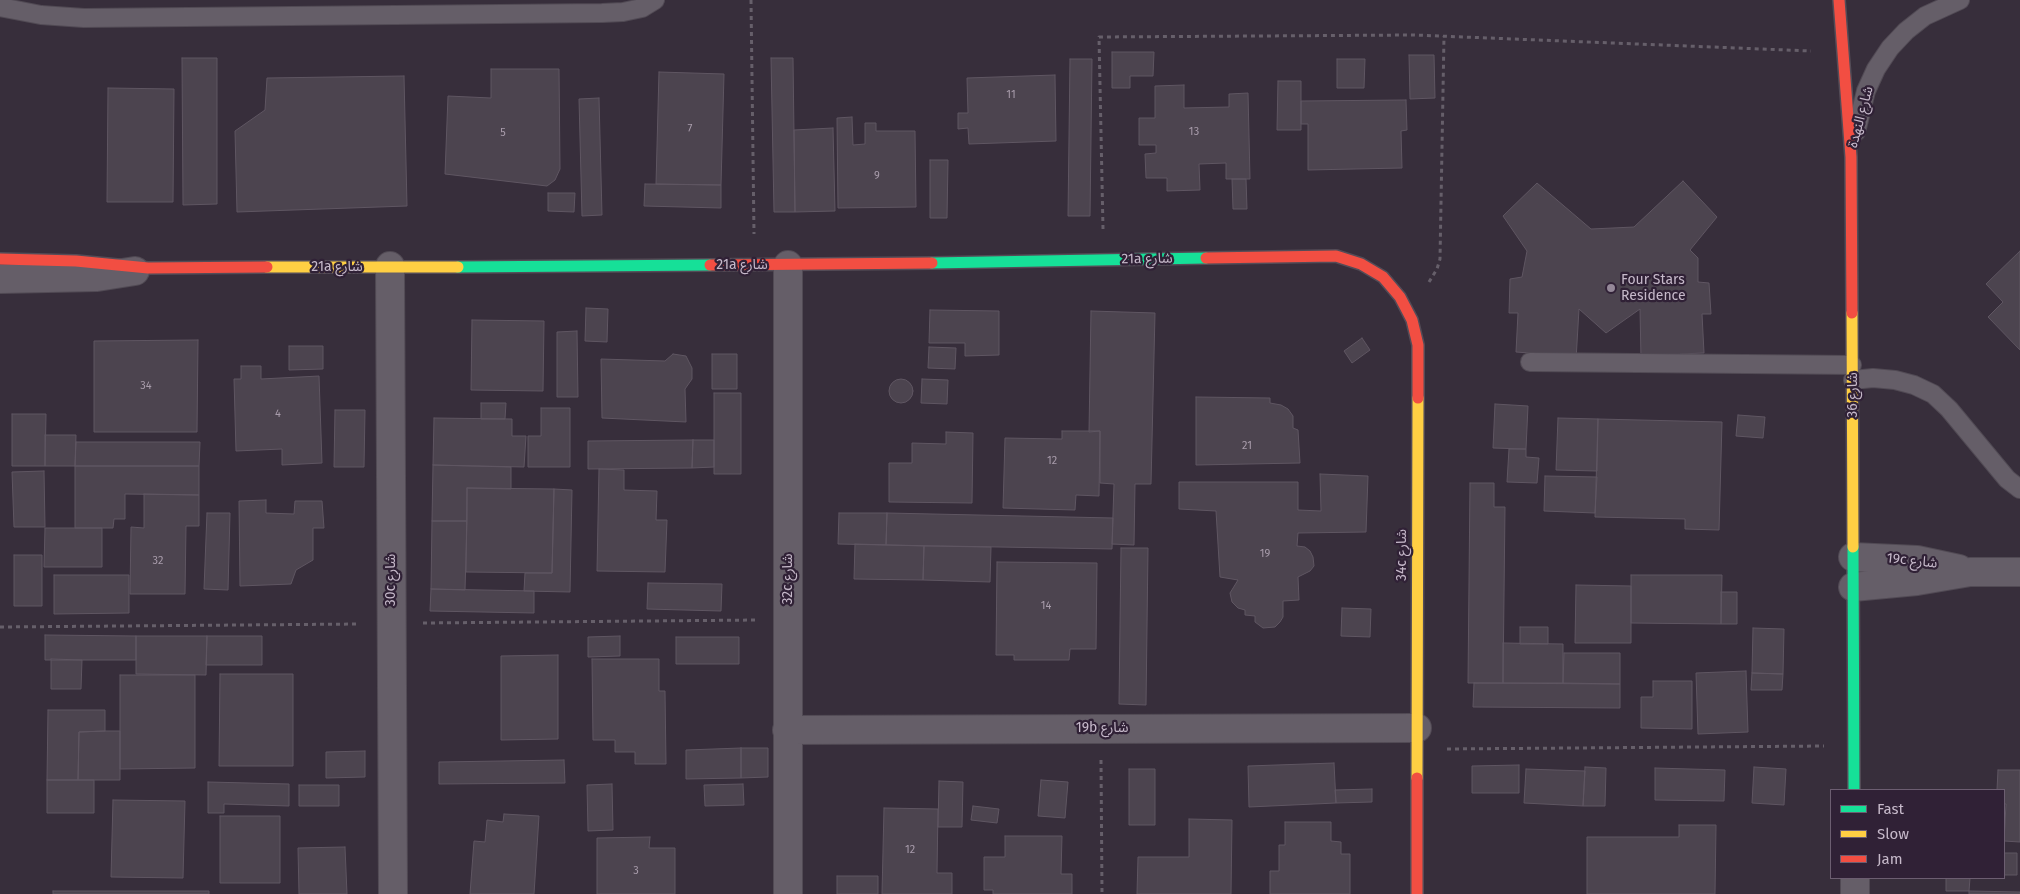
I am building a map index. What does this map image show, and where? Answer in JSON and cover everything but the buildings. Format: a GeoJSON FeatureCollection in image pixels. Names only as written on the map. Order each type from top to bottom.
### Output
{"type":"FeatureCollection","features":[{"type":"Feature","properties":{"kind":"street","name":"شارع 36"},"geometry":{"type":"LineString","coordinates":[[1839,0],[1851,157],[1854,789]]}},
{"type":"Feature","properties":{"kind":"street","name":"21a شارع"},"geometry":{"type":"LineString","coordinates":[[0,259],[76,261],[148,268],[755,265],[1336,256]]}},
{"type":"Feature","properties":{"kind":"street","name":"34c شارع"},"geometry":{"type":"LineString","coordinates":[[1336,256],[1361,264],[1382,278],[1400,297],[1412,320],[1418,345],[1417,894]]}},
{"type":"Feature","properties":{"kind":"street","name":"32c شارع"},"geometry":{"type":"LineString","coordinates":[[788,264],[788,894]]}},
{"type":"Feature","properties":{"kind":"street","name":"30c شارع"},"geometry":{"type":"LineString","coordinates":[[390,266],[393,894]]}},
{"type":"Feature","properties":{"kind":"street","name":"21a شارع"},"geometry":{"type":"LineString","coordinates":[[0,279],[96,277],[148,268]]}},
{"type":"Feature","properties":{"kind":"street","name":"19c شارع"},"geometry":{"type":"LineString","coordinates":[[1853,557],[1930,562],[1970,572]]}},
{"type":"Feature","properties":{"kind":"street","name":"19c شارع"},"geometry":{"type":"LineString","coordinates":[[1853,587],[1917,581],[1970,572],[2020,572]]}},
{"type":"Feature","properties":{"kind":"street","name":"19b شارع"},"geometry":{"type":"LineString","coordinates":[[787,730],[1101,728],[1417,739]]}},
{"type":"Feature","properties":{"kind":"street"},"geometry":{"type":"LineString","coordinates":[[1855,879],[1855,894]]}},
{"type":"Feature","properties":{"kind":"lane"},"geometry":{"type":"LineString","coordinates":[[0,7],[41,15],[84,18],[602,13],[642,8],[655,0]]}},
{"type":"Feature","properties":{"kind":"lane","name":"شارع النهدة"},"geometry":{"type":"LineString","coordinates":[[1851,157],[1866,91],[1876,69],[1890,48],[1906,31],[1925,16],[1960,0]]}},
{"type":"Feature","properties":{"kind":"lane"},"geometry":{"type":"LineString","coordinates":[[1530,362],[1853,372],[1873,378],[1894,380],[1914,385],[1933,394],[1949,409],[2007,479],[2020,489]]}},
{"type":"Feature","properties":{"kind":"path"},"geometry":{"type":"LineString","coordinates":[[751,0],[755,265]]}},
{"type":"Feature","properties":{"kind":"path"},"geometry":{"type":"LineString","coordinates":[[1104,260],[1100,38],[1414,34],[1818,51]]}},
{"type":"Feature","properties":{"kind":"path"},"geometry":{"type":"LineString","coordinates":[[1400,297],[1413,293],[1424,286],[1437,270],[1440,259],[1444,36]]}},
{"type":"Feature","properties":{"kind":"path"},"geometry":{"type":"LineString","coordinates":[[1101,728],[1102,894]]}},
{"type":"Feature","properties":{"kind":"path"},"geometry":{"type":"LineString","coordinates":[[1417,739],[1854,746]]}},
{"type":"Feature","properties":{"kind":"traffic: fast"},"geometry":{"type":"LineString","coordinates":[[932,263],[1206,258]]}},
{"type":"Feature","properties":{"kind":"traffic: fast"},"geometry":{"type":"LineString","coordinates":[[458,267],[710,265]]}},
{"type":"Feature","properties":{"kind":"traffic: fast"},"geometry":{"type":"LineString","coordinates":[[1853,547],[1854,789]]}},
{"type":"Feature","properties":{"kind":"traffic: slow"},"geometry":{"type":"LineString","coordinates":[[267,267],[458,267]]}},
{"type":"Feature","properties":{"kind":"traffic: slow"},"geometry":{"type":"LineString","coordinates":[[1852,313],[1853,547]]}},
{"type":"Feature","properties":{"kind":"traffic: slow"},"geometry":{"type":"LineString","coordinates":[[1417,778],[1418,398]]}},
{"type":"Feature","properties":{"kind":"traffic: jam"},"geometry":{"type":"LineString","coordinates":[[1839,0],[1851,157],[1852,313]]}},
{"type":"Feature","properties":{"kind":"traffic: jam"},"geometry":{"type":"LineString","coordinates":[[1206,258],[1336,256],[1361,264],[1383,277],[1400,297],[1412,320],[1418,345],[1418,398]]}},
{"type":"Feature","properties":{"kind":"traffic: jam"},"geometry":{"type":"LineString","coordinates":[[0,259],[76,261],[148,268],[267,267]]}},
{"type":"Feature","properties":{"kind":"traffic: jam"},"geometry":{"type":"LineString","coordinates":[[710,265],[932,263]]}},
{"type":"Feature","properties":{"kind":"traffic: jam"},"geometry":{"type":"LineString","coordinates":[[1417,778],[1417,894]]}},
{"type":"Feature","properties":{"kind":"place","name":"Four Stars Residence"},"geometry":{"type":"Point","coordinates":[1611,288]}}]}
